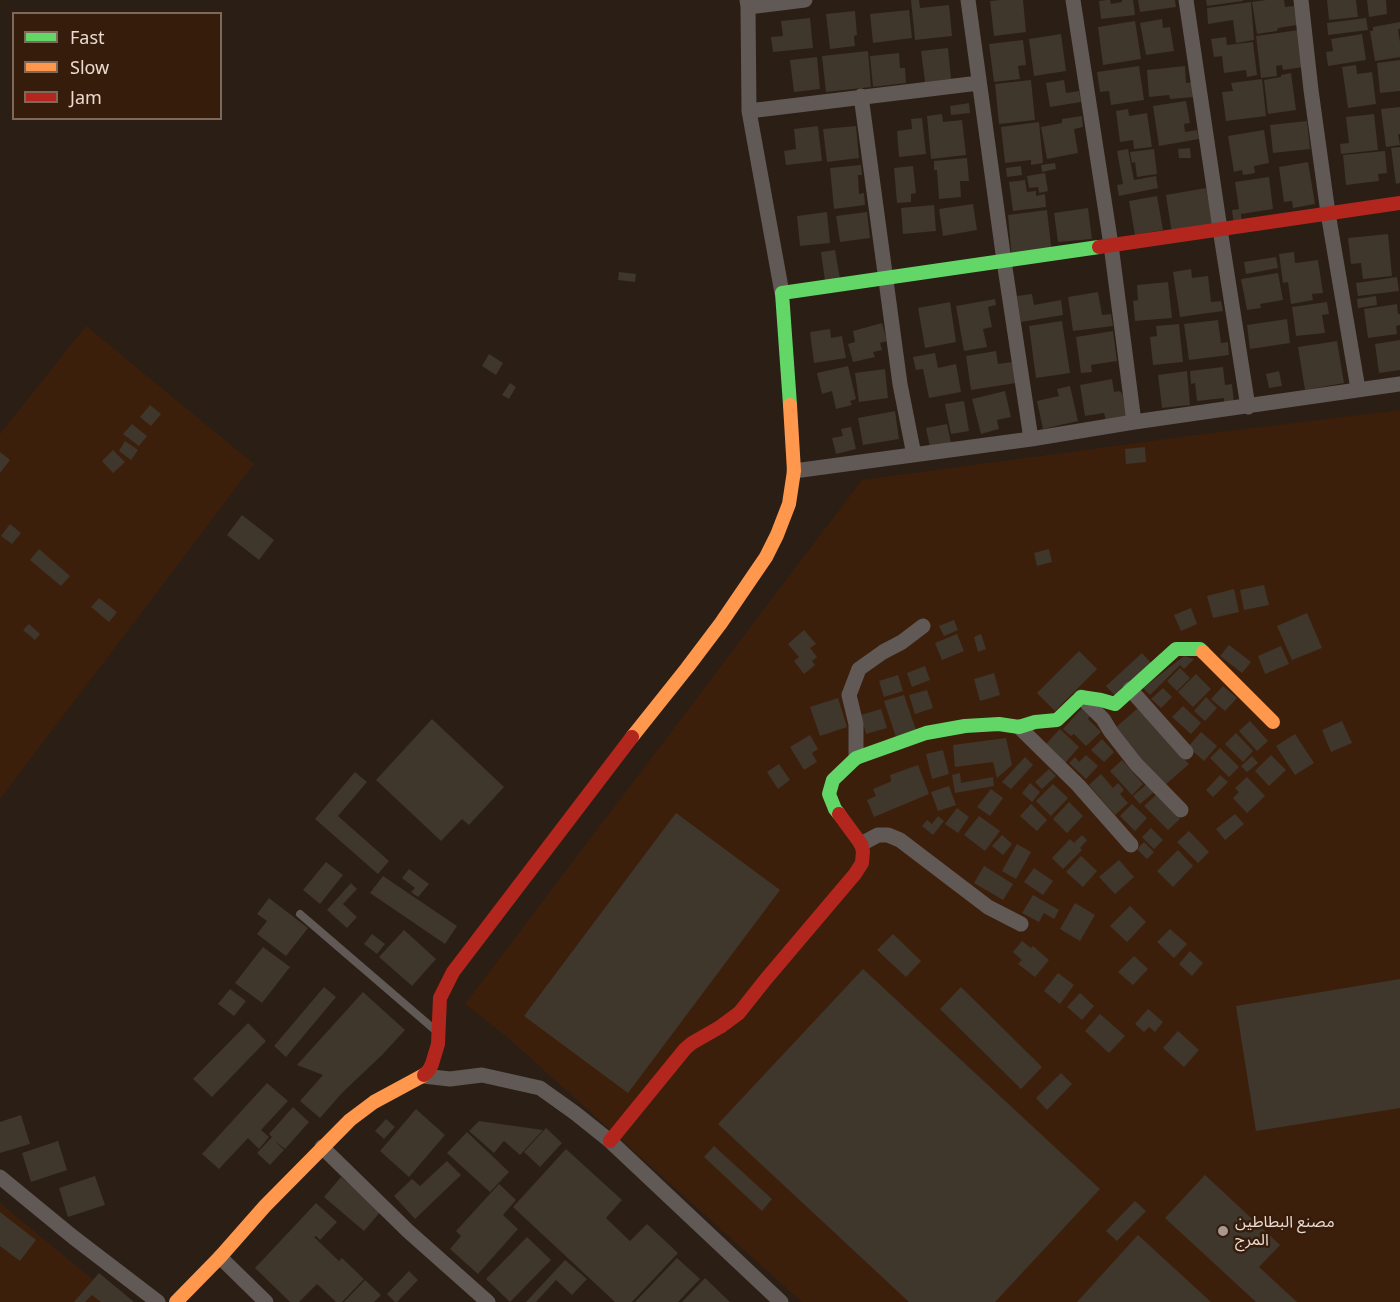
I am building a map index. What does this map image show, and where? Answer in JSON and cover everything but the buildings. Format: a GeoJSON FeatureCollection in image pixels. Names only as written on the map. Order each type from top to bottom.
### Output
{"type":"FeatureCollection","features":[{"type":"Feature","properties":{"kind":"street"},"geometry":{"type":"LineString","coordinates":[[176,1302],[220,1257],[246,1226],[350,1120],[368,1105],[423,1076],[432,1064],[438,1044],[440,998],[453,972],[632,736],[708,641],[766,557],[789,504],[794,471],[782,293],[749,111],[747,4],[806,0]]}},
{"type":"Feature","properties":{"kind":"street"},"geometry":{"type":"LineString","coordinates":[[968,0],[1031,439]]}},
{"type":"Feature","properties":{"kind":"street"},"geometry":{"type":"LineString","coordinates":[[1073,0],[1111,245],[1134,422]]}},
{"type":"Feature","properties":{"kind":"street"},"geometry":{"type":"LineString","coordinates":[[1186,0],[1248,406]]}},
{"type":"Feature","properties":{"kind":"street"},"geometry":{"type":"LineString","coordinates":[[1301,0],[1328,213],[1358,389]]}},
{"type":"Feature","properties":{"kind":"street"},"geometry":{"type":"LineString","coordinates":[[749,111],[979,83]]}},
{"type":"Feature","properties":{"kind":"street"},"geometry":{"type":"LineString","coordinates":[[861,96],[900,384],[914,455]]}},
{"type":"Feature","properties":{"kind":"street"},"geometry":{"type":"LineString","coordinates":[[782,293],[1400,202]]}},
{"type":"Feature","properties":{"kind":"street"},"geometry":{"type":"LineString","coordinates":[[794,471],[1031,439],[1400,384]]}},
{"type":"Feature","properties":{"kind":"street"},"geometry":{"type":"LineString","coordinates":[[856,758],[856,724],[849,695],[859,669],[923,626]]}},
{"type":"Feature","properties":{"kind":"street"},"geometry":{"type":"LineString","coordinates":[[1081,697],[1115,704],[1130,688],[1176,649],[1200,649],[1273,722]]}},
{"type":"Feature","properties":{"kind":"street"},"geometry":{"type":"LineString","coordinates":[[1130,688],[1186,752]]}},
{"type":"Feature","properties":{"kind":"street"},"geometry":{"type":"LineString","coordinates":[[610,1141],[685,1048],[739,1013],[855,874],[862,863],[861,844],[835,809],[829,794],[833,780],[856,758],[936,731],[976,725],[999,724],[1019,727],[1035,722],[1057,720],[1081,697]]}},
{"type":"Feature","properties":{"kind":"street"},"geometry":{"type":"LineString","coordinates":[[1081,697],[1103,718],[1136,764],[1181,810]]}},
{"type":"Feature","properties":{"kind":"street"},"geometry":{"type":"LineString","coordinates":[[1019,727],[1078,785],[1131,845]]}},
{"type":"Feature","properties":{"kind":"street"},"geometry":{"type":"LineString","coordinates":[[861,844],[878,836],[900,840],[988,907],[1022,924]]}},
{"type":"Feature","properties":{"kind":"street"},"geometry":{"type":"LineString","coordinates":[[423,1076],[450,1079],[482,1075],[540,1088],[610,1141],[781,1302]]}},
{"type":"Feature","properties":{"kind":"street"},"geometry":{"type":"LineString","coordinates":[[322,1147],[408,1231],[488,1302]]}},
{"type":"Feature","properties":{"kind":"street"},"geometry":{"type":"LineString","coordinates":[[0,1176],[73,1238],[158,1302]]}},
{"type":"Feature","properties":{"kind":"street"},"geometry":{"type":"LineString","coordinates":[[220,1257],[266,1302]]}},
{"type":"Feature","properties":{"kind":"lane"},"geometry":{"type":"LineString","coordinates":[[300,914],[439,1033]]}},
{"type":"Feature","properties":{"kind":"shaded area"},"geometry":{"type":"Polygon","coordinates":[[[86,326],[254,464],[0,799],[0,434],[86,326]]]}},
{"type":"Feature","properties":{"kind":"shaded area"},"geometry":{"type":"Polygon","coordinates":[[[1400,410],[1400,1302],[802,1302],[507,1037],[465,1004],[862,480],[1400,410]]]}},
{"type":"Feature","properties":{"kind":"shaded area"},"geometry":{"type":"Polygon","coordinates":[[[0,1203],[120,1302],[0,1302],[0,1203]]]}},
{"type":"Feature","properties":{"kind":"traffic: fast"},"geometry":{"type":"LineString","coordinates":[[790,405],[782,293],[1099,247]]}},
{"type":"Feature","properties":{"kind":"traffic: fast"},"geometry":{"type":"LineString","coordinates":[[839,814],[829,794],[833,780],[856,758],[926,733],[965,726],[999,724],[1019,727],[1035,722],[1057,720],[1081,697],[1115,704],[1176,649],[1200,649],[1203,652]]}},
{"type":"Feature","properties":{"kind":"traffic: slow"},"geometry":{"type":"LineString","coordinates":[[632,737],[721,623],[766,557],[777,535],[789,504],[794,471],[790,405]]}},
{"type":"Feature","properties":{"kind":"traffic: slow"},"geometry":{"type":"LineString","coordinates":[[1203,652],[1273,722]]}},
{"type":"Feature","properties":{"kind":"traffic: slow"},"geometry":{"type":"LineString","coordinates":[[176,1302],[265,1206],[350,1120],[374,1102],[424,1075]]}},
{"type":"Feature","properties":{"kind":"traffic: jam"},"geometry":{"type":"LineString","coordinates":[[1099,247],[1400,203]]}},
{"type":"Feature","properties":{"kind":"traffic: jam"},"geometry":{"type":"LineString","coordinates":[[424,1075],[432,1064],[438,1044],[440,998],[453,972],[632,737]]}},
{"type":"Feature","properties":{"kind":"traffic: jam"},"geometry":{"type":"LineString","coordinates":[[610,1141],[685,1049],[739,1013],[855,874],[862,863],[863,851],[861,844],[839,814]]}},
{"type":"Feature","properties":{"kind":"place","name":"مصنع البطاطين المرج"},"geometry":{"type":"Point","coordinates":[1223,1231]}}]}
